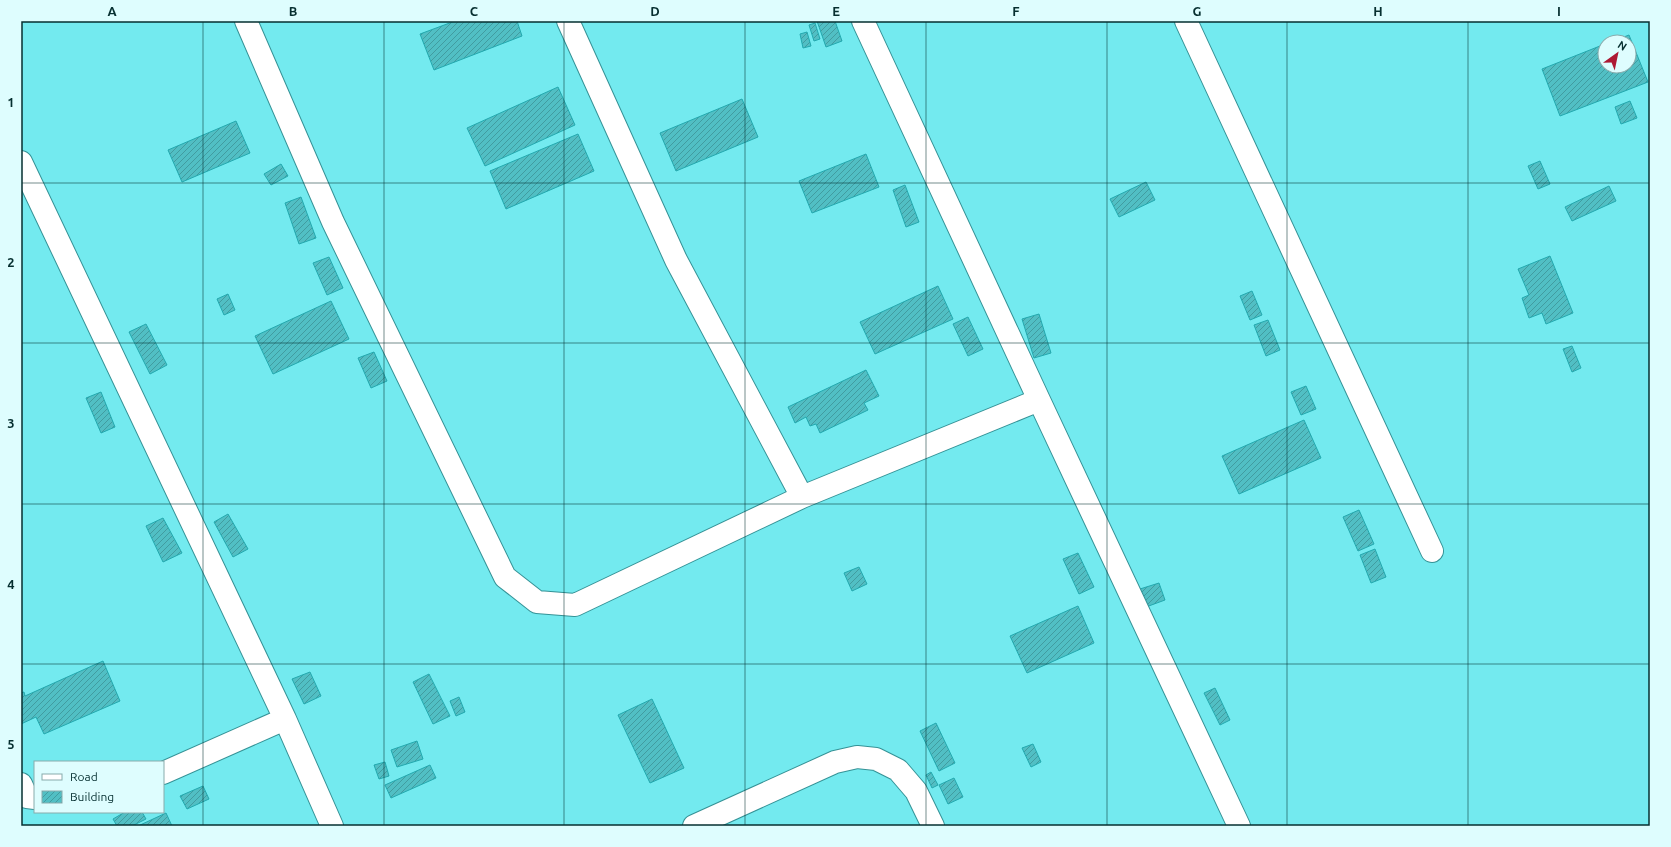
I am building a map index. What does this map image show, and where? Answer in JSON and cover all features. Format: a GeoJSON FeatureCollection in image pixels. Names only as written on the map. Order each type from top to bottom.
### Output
{"type":"FeatureCollection","features":[{"type":"Feature","properties":{"kind":"street"},"geometry":{"type":"LineString","coordinates":[[246,21],[333,222],[505,577],[537,602],[575,605],[802,497],[1039,400]]}},
{"type":"Feature","properties":{"kind":"street"},"geometry":{"type":"LineString","coordinates":[[568,21],[676,260],[802,497]]}},
{"type":"Feature","properties":{"kind":"street"},"geometry":{"type":"LineString","coordinates":[[863,21],[1239,826]]}},
{"type":"Feature","properties":{"kind":"street"},"geometry":{"type":"LineString","coordinates":[[1186,21],[1432,551]]}},
{"type":"Feature","properties":{"kind":"street"},"geometry":{"type":"LineString","coordinates":[[21,162],[285,720],[332,826]]}},
{"type":"Feature","properties":{"kind":"street"},"geometry":{"type":"LineString","coordinates":[[164,773],[285,720]]}},
{"type":"Feature","properties":{"kind":"street"},"geometry":{"type":"LineString","coordinates":[[694,826],[835,762],[857,757],[876,759],[898,770],[916,791],[933,826]]}},
{"type":"Feature","properties":{"kind":"street"},"geometry":{"type":"LineString","coordinates":[[21,784],[27,797],[34,798]]}},
{"type":"Feature","properties":{"kind":"building"},"geometry":{"type":"Polygon","coordinates":[[[455,21],[517,21],[522,36],[434,70],[420,34],[455,21]]]}},
{"type":"Feature","properties":{"kind":"building"},"geometry":{"type":"Polygon","coordinates":[[[817,21],[835,21],[842,41],[826,47],[817,21]]]}},
{"type":"Feature","properties":{"kind":"building"},"geometry":{"type":"Polygon","coordinates":[[[815,23],[820,39],[814,41],[809,25],[815,23]]]}},
{"type":"Feature","properties":{"kind":"building"},"geometry":{"type":"Polygon","coordinates":[[[807,32],[811,46],[803,48],[800,34],[807,32]]]}},
{"type":"Feature","properties":{"kind":"building"},"geometry":{"type":"Polygon","coordinates":[[[1597,47],[1597,74],[1637,74],[1637,55],[1648,82],[1560,116],[1542,69],[1597,47]]]}},
{"type":"Feature","properties":{"kind":"building"},"geometry":{"type":"Polygon","coordinates":[[[558,87],[575,125],[485,166],[467,128],[558,87]]]}},
{"type":"Feature","properties":{"kind":"building"},"geometry":{"type":"Polygon","coordinates":[[[742,99],[758,137],[676,171],[660,133],[742,99]]]}},
{"type":"Feature","properties":{"kind":"building"},"geometry":{"type":"Polygon","coordinates":[[[1630,101],[1637,118],[1621,124],[1615,107],[1630,101]]]}},
{"type":"Feature","properties":{"kind":"building"},"geometry":{"type":"Polygon","coordinates":[[[236,121],[250,153],[182,182],[168,150],[236,121]]]}},
{"type":"Feature","properties":{"kind":"building"},"geometry":{"type":"Polygon","coordinates":[[[578,134],[594,171],[506,209],[490,171],[578,134]]]}},
{"type":"Feature","properties":{"kind":"building"},"geometry":{"type":"Polygon","coordinates":[[[866,154],[879,187],[812,213],[799,181],[866,154]]]}},
{"type":"Feature","properties":{"kind":"building"},"geometry":{"type":"Polygon","coordinates":[[[1540,161],[1550,184],[1538,189],[1528,166],[1540,161]]]}},
{"type":"Feature","properties":{"kind":"building"},"geometry":{"type":"Polygon","coordinates":[[[281,164],[288,176],[271,185],[264,174],[281,164]]]}},
{"type":"Feature","properties":{"kind":"building"},"geometry":{"type":"Polygon","coordinates":[[[1146,182],[1155,200],[1119,217],[1110,199],[1146,182]]]}},
{"type":"Feature","properties":{"kind":"building"},"geometry":{"type":"Polygon","coordinates":[[[905,185],[919,222],[906,227],[893,190],[905,185]]]}},
{"type":"Feature","properties":{"kind":"building"},"geometry":{"type":"Polygon","coordinates":[[[1609,186],[1616,201],[1572,221],[1565,207],[1609,186]]]}},
{"type":"Feature","properties":{"kind":"building"},"geometry":{"type":"Polygon","coordinates":[[[301,197],[316,238],[299,244],[285,203],[301,197]]]}},
{"type":"Feature","properties":{"kind":"building"},"geometry":{"type":"Polygon","coordinates":[[[1550,256],[1573,313],[1546,324],[1542,313],[1529,318],[1522,298],[1529,295],[1518,269],[1550,256]]]}},
{"type":"Feature","properties":{"kind":"building"},"geometry":{"type":"Polygon","coordinates":[[[329,257],[343,288],[327,295],[313,263],[329,257]]]}},
{"type":"Feature","properties":{"kind":"building"},"geometry":{"type":"Polygon","coordinates":[[[938,286],[953,319],[875,354],[860,322],[938,286]]]}},
{"type":"Feature","properties":{"kind":"building"},"geometry":{"type":"Polygon","coordinates":[[[1252,291],[1262,315],[1250,320],[1240,296],[1252,291]]]}},
{"type":"Feature","properties":{"kind":"building"},"geometry":{"type":"Polygon","coordinates":[[[228,294],[235,310],[224,315],[217,299],[228,294]]]}},
{"type":"Feature","properties":{"kind":"building"},"geometry":{"type":"Polygon","coordinates":[[[331,301],[349,339],[273,374],[255,336],[331,301]]]}},
{"type":"Feature","properties":{"kind":"building"},"geometry":{"type":"Polygon","coordinates":[[[1039,314],[1051,353],[1034,358],[1022,319],[1039,314]]]}},
{"type":"Feature","properties":{"kind":"building"},"geometry":{"type":"Polygon","coordinates":[[[968,317],[983,349],[968,356],[953,324],[968,317]]]}},
{"type":"Feature","properties":{"kind":"building"},"geometry":{"type":"Polygon","coordinates":[[[1268,320],[1280,350],[1266,356],[1254,325],[1268,320]]]}},
{"type":"Feature","properties":{"kind":"building"},"geometry":{"type":"Polygon","coordinates":[[[146,324],[167,365],[150,374],[129,332],[146,324]]]}},
{"type":"Feature","properties":{"kind":"building"},"geometry":{"type":"Polygon","coordinates":[[[1572,346],[1581,368],[1572,372],[1563,349],[1572,346]]]}},
{"type":"Feature","properties":{"kind":"building"},"geometry":{"type":"Polygon","coordinates":[[[374,352],[387,381],[371,388],[358,358],[374,352]]]}},
{"type":"Feature","properties":{"kind":"building"},"geometry":{"type":"Polygon","coordinates":[[[866,370],[879,396],[864,403],[868,410],[820,433],[816,424],[810,426],[806,417],[795,423],[788,407],[866,370]]]}},
{"type":"Feature","properties":{"kind":"building"},"geometry":{"type":"Polygon","coordinates":[[[1306,386],[1316,409],[1301,415],[1291,392],[1306,386]]]}},
{"type":"Feature","properties":{"kind":"building"},"geometry":{"type":"Polygon","coordinates":[[[101,392],[115,427],[101,433],[86,398],[101,392]]]}},
{"type":"Feature","properties":{"kind":"building"},"geometry":{"type":"Polygon","coordinates":[[[1304,420],[1321,458],[1239,494],[1222,456],[1304,420]]]}},
{"type":"Feature","properties":{"kind":"building"},"geometry":{"type":"Polygon","coordinates":[[[1359,510],[1374,544],[1358,551],[1343,517],[1359,510]]]}},
{"type":"Feature","properties":{"kind":"building"},"geometry":{"type":"Polygon","coordinates":[[[228,514],[248,549],[233,557],[214,522],[228,514]]]}},
{"type":"Feature","properties":{"kind":"building"},"geometry":{"type":"Polygon","coordinates":[[[163,518],[182,553],[163,562],[146,526],[163,518]]]}},
{"type":"Feature","properties":{"kind":"building"},"geometry":{"type":"Polygon","coordinates":[[[1375,549],[1386,577],[1371,583],[1360,555],[1375,549]]]}},
{"type":"Feature","properties":{"kind":"building"},"geometry":{"type":"Polygon","coordinates":[[[1078,553],[1094,587],[1079,594],[1063,559],[1078,553]]]}},
{"type":"Feature","properties":{"kind":"building"},"geometry":{"type":"Polygon","coordinates":[[[859,567],[867,584],[852,591],[844,573],[859,567]]]}},
{"type":"Feature","properties":{"kind":"building"},"geometry":{"type":"Polygon","coordinates":[[[1159,583],[1165,600],[1146,607],[1140,589],[1159,583]]]}},
{"type":"Feature","properties":{"kind":"building"},"geometry":{"type":"Polygon","coordinates":[[[1078,606],[1094,643],[1027,673],[1010,636],[1078,606]]]}},
{"type":"Feature","properties":{"kind":"building"},"geometry":{"type":"Polygon","coordinates":[[[103,661],[120,701],[44,734],[36,717],[21,724],[21,693],[24,692],[25,696],[103,661]]]}},
{"type":"Feature","properties":{"kind":"building"},"geometry":{"type":"Polygon","coordinates":[[[310,672],[321,696],[304,704],[292,679],[310,672]]]}},
{"type":"Feature","properties":{"kind":"building"},"geometry":{"type":"Polygon","coordinates":[[[429,674],[450,716],[433,724],[413,682],[429,674]]]}},
{"type":"Feature","properties":{"kind":"building"},"geometry":{"type":"Polygon","coordinates":[[[1215,688],[1230,720],[1220,725],[1204,693],[1215,688]]]}},
{"type":"Feature","properties":{"kind":"building"},"geometry":{"type":"Polygon","coordinates":[[[459,697],[465,712],[456,716],[450,701],[459,697]]]}},
{"type":"Feature","properties":{"kind":"building"},"geometry":{"type":"Polygon","coordinates":[[[652,699],[684,768],[650,783],[618,715],[652,699]]]}},
{"type":"Feature","properties":{"kind":"building"},"geometry":{"type":"Polygon","coordinates":[[[936,723],[955,763],[939,771],[920,731],[936,723]]]}},
{"type":"Feature","properties":{"kind":"building"},"geometry":{"type":"Polygon","coordinates":[[[417,741],[423,759],[397,767],[391,750],[417,741]]]}},
{"type":"Feature","properties":{"kind":"building"},"geometry":{"type":"Polygon","coordinates":[[[1033,744],[1041,762],[1031,767],[1022,748],[1033,744]]]}},
{"type":"Feature","properties":{"kind":"building"},"geometry":{"type":"Polygon","coordinates":[[[385,762],[389,776],[379,779],[374,765],[385,762]]]}},
{"type":"Feature","properties":{"kind":"building"},"geometry":{"type":"Polygon","coordinates":[[[430,765],[436,778],[391,798],[385,785],[430,765]]]}},
{"type":"Feature","properties":{"kind":"building"},"geometry":{"type":"Polygon","coordinates":[[[931,772],[938,785],[932,788],[926,775],[931,772]]]}},
{"type":"Feature","properties":{"kind":"building"},"geometry":{"type":"Polygon","coordinates":[[[954,778],[963,797],[948,804],[939,785],[954,778]]]}},
{"type":"Feature","properties":{"kind":"building"},"geometry":{"type":"Polygon","coordinates":[[[203,786],[209,799],[187,809],[180,796],[203,786]]]}},
{"type":"Feature","properties":{"kind":"building"},"geometry":{"type":"Polygon","coordinates":[[[123,813],[143,813],[146,819],[132,826],[117,826],[113,819],[123,813]]]}},
{"type":"Feature","properties":{"kind":"building"},"geometry":{"type":"Polygon","coordinates":[[[166,813],[172,826],[138,826],[166,813]]]}}]}
